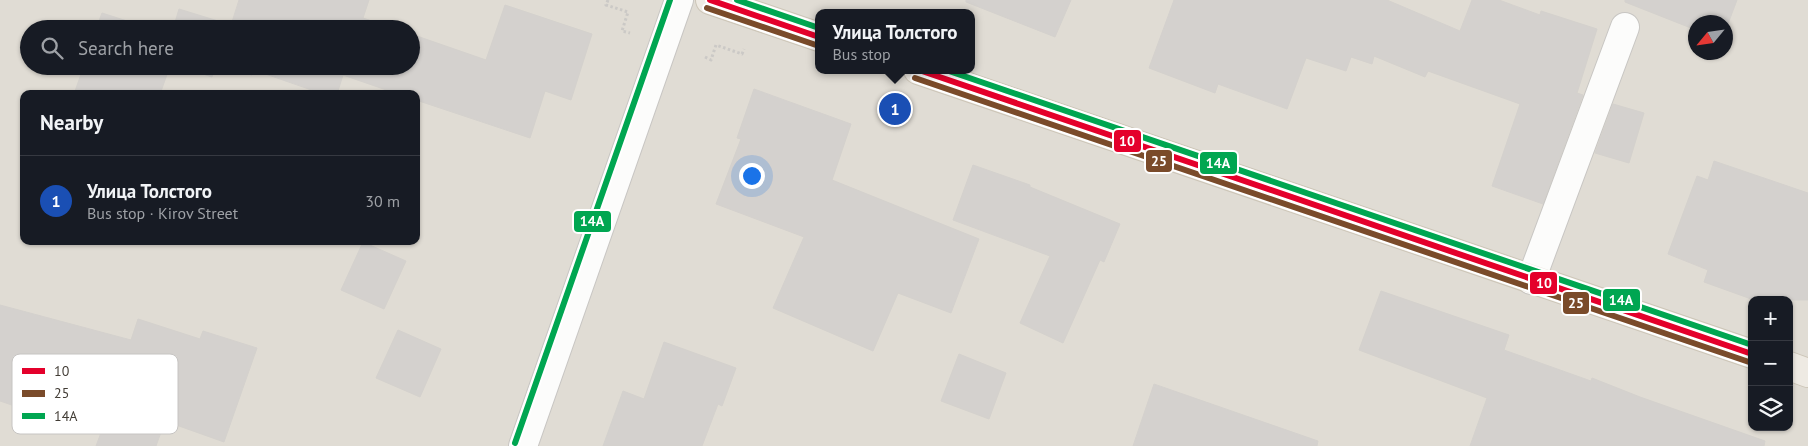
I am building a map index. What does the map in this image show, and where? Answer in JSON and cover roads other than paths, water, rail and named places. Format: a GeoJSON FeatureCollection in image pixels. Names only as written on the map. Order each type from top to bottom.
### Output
{"type":"FeatureCollection","features":[{"type":"Feature","properties":{"kind":"main road"},"geometry":{"type":"LineString","coordinates":[[710,0],[815,36]]}},
{"type":"Feature","properties":{"kind":"main road"},"geometry":{"type":"LineString","coordinates":[[930,74],[1748,353]]}},
{"type":"Feature","properties":{"kind":"main road"},"geometry":{"type":"LineString","coordinates":[[1793,367],[1808,373]]}},
{"type":"Feature","properties":{"kind":"street"},"geometry":{"type":"LineString","coordinates":[[523,446],[679,0]]}},
{"type":"Feature","properties":{"kind":"street"},"geometry":{"type":"LineString","coordinates":[[1531,280],[1625,27]]}},
{"type":"Feature","properties":{"kind":"place","name":"Улица Толстого"},"geometry":{"type":"Point","coordinates":[895,109]}}]}
